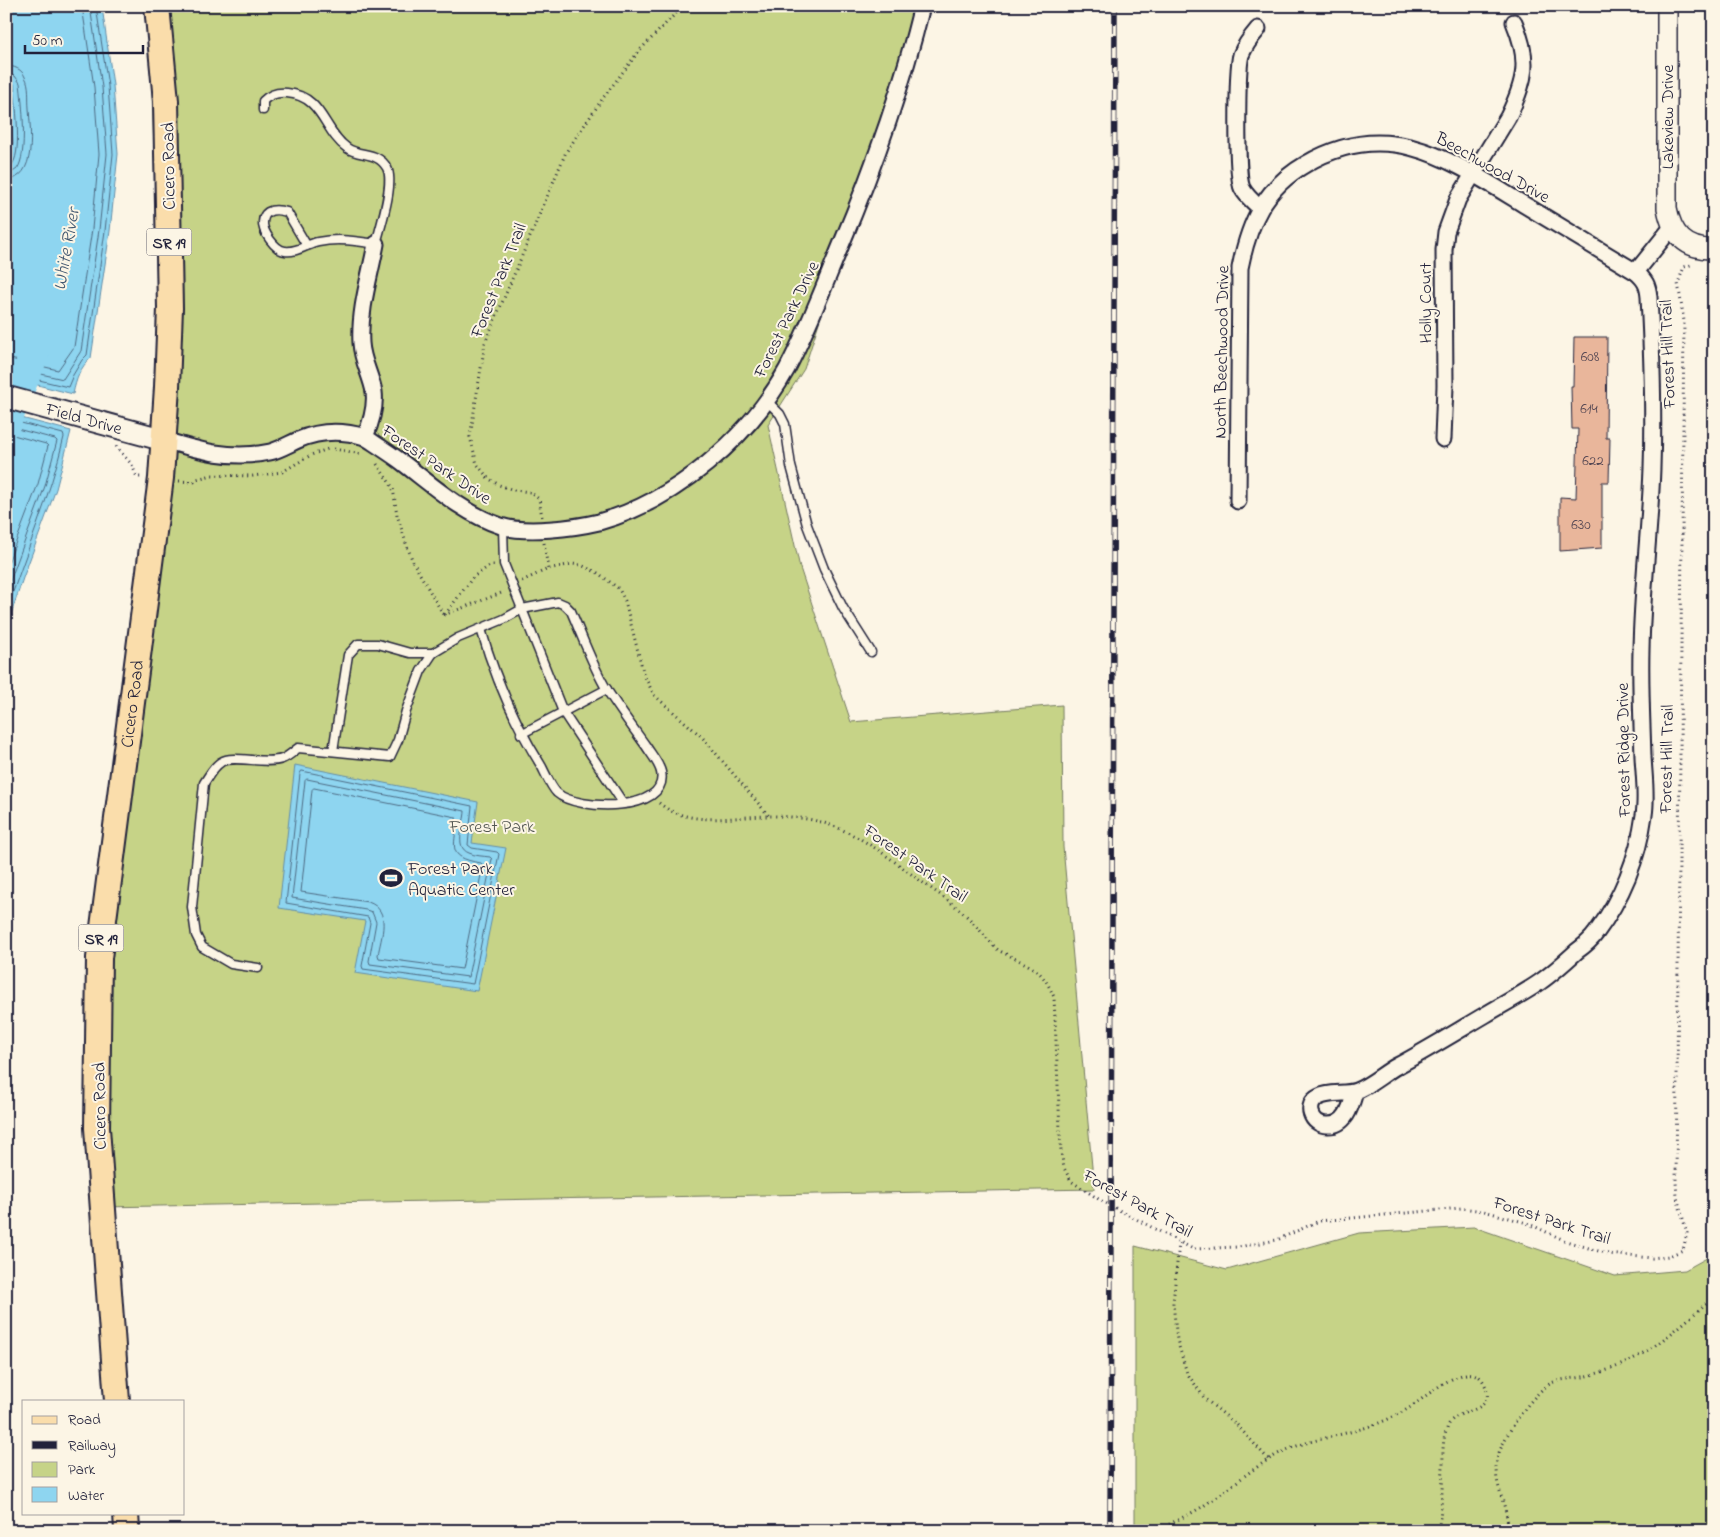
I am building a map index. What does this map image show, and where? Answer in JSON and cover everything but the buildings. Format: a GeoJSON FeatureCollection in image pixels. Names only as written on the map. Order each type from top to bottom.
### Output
{"type":"FeatureCollection","features":[{"type":"Feature","properties":{"kind":"main road","name":"Cicero Road"},"geometry":{"type":"LineString","coordinates":[[117,1400],[97,1128],[99,958],[164,440],[170,288],[166,101],[157,6]]}},
{"type":"Feature","properties":{"kind":"main road","name":"Field Drive"},"geometry":{"type":"LineString","coordinates":[[6,397],[109,433],[164,440]]}},
{"type":"Feature","properties":{"kind":"main road"},"geometry":{"type":"LineString","coordinates":[[126,1514],[127,1531]]}},
{"type":"Feature","properties":{"kind":"street","name":"Forest Park Drive"},"geometry":{"type":"LineString","coordinates":[[164,440],[204,452],[235,455],[272,452],[310,435],[329,431],[350,432],[365,437],[450,499],[503,527],[564,529],[585,526],[611,518],[676,487],[721,452],[749,422],[786,370],[858,206],[879,151],[922,6]]}},
{"type":"Feature","properties":{"kind":"street","name":"Lakeview Drive"},"geometry":{"type":"LineString","coordinates":[[1667,6],[1667,208],[1672,227]]}},
{"type":"Feature","properties":{"kind":"street","name":"Holly Court"},"geometry":{"type":"LineString","coordinates":[[1443,440],[1445,386],[1444,250],[1446,232],[1458,199],[1508,117],[1524,77],[1525,62],[1522,42],[1514,22]]}},
{"type":"Feature","properties":{"kind":"street"},"geometry":{"type":"LineString","coordinates":[[1258,29],[1241,55],[1238,79],[1239,178],[1247,196],[1260,208]]}},
{"type":"Feature","properties":{"kind":"street","name":"Beechwood Drive"},"geometry":{"type":"LineString","coordinates":[[1260,208],[1270,195],[1302,166],[1341,148],[1387,142],[1414,146],[1457,164],[1636,272]]}},
{"type":"Feature","properties":{"kind":"street","name":"North Beechwood Drive"},"geometry":{"type":"LineString","coordinates":[[1238,501],[1240,268],[1250,229],[1260,208]]}},
{"type":"Feature","properties":{"kind":"street"},"geometry":{"type":"LineString","coordinates":[[1636,272],[1672,227],[1680,238],[1690,244],[1714,249]]}},
{"type":"Feature","properties":{"kind":"street"},"geometry":{"type":"LineString","coordinates":[[365,437],[374,410],[374,391],[363,359],[361,330],[376,244]]}},
{"type":"Feature","properties":{"kind":"street","name":"Forest Ridge Drive"},"geometry":{"type":"LineString","coordinates":[[1355,1092],[1390,1070],[1441,1043],[1538,984],[1557,970],[1594,936],[1611,912],[1624,888],[1645,813],[1641,648],[1652,469],[1653,382],[1648,286],[1645,280],[1636,272]]}},
{"type":"Feature","properties":{"kind":"lane"},"geometry":{"type":"LineString","coordinates":[[263,110],[263,101],[269,95],[276,93],[298,95],[310,101],[320,112],[330,129],[348,149],[375,156],[388,169],[388,198],[376,244],[333,240],[316,242],[306,246],[290,251],[279,249],[264,229],[263,222],[268,212],[274,209],[287,212],[306,246]]}},
{"type":"Feature","properties":{"kind":"lane"},"geometry":{"type":"LineString","coordinates":[[766,400],[780,414],[785,424],[791,466],[807,525],[824,569],[843,608],[871,652]]}},
{"type":"Feature","properties":{"kind":"lane"},"geometry":{"type":"LineString","coordinates":[[503,527],[504,564],[563,712],[623,803]]}},
{"type":"Feature","properties":{"kind":"lane"},"geometry":{"type":"LineString","coordinates":[[258,968],[231,964],[202,947],[196,935],[192,907],[204,783],[213,769],[221,762],[230,759],[268,762],[284,759],[298,748],[390,756],[398,740],[421,670],[433,653],[458,638],[504,619],[522,609],[558,602],[565,605],[571,611],[607,689],[654,757],[661,772],[661,783],[651,796],[641,801],[623,803],[596,805],[576,803],[557,793],[521,734],[491,665],[481,629]]}},
{"type":"Feature","properties":{"kind":"lane"},"geometry":{"type":"LineString","coordinates":[[333,751],[348,655],[358,644],[378,644],[410,653],[433,653]]}},
{"type":"Feature","properties":{"kind":"lane"},"geometry":{"type":"LineString","coordinates":[[521,734],[607,689]]}},
{"type":"Feature","properties":{"kind":"path","name":"Forest Park Trail"},"geometry":{"type":"LineString","coordinates":[[548,569],[540,499],[530,492],[499,486],[488,478],[477,464],[470,437],[485,343],[566,152],[603,98],[639,51],[683,6]]}},
{"type":"Feature","properties":{"kind":"path","name":"Forest Hill Trail"},"geometry":{"type":"LineString","coordinates":[[1682,1250],[1687,1234],[1677,1197],[1676,1182],[1684,321],[1678,283],[1684,267]]}},
{"type":"Feature","properties":{"kind":"path"},"geometry":{"type":"LineString","coordinates":[[109,433],[132,465],[137,477],[194,482],[212,474],[253,476],[282,472],[311,455],[329,448],[356,452],[368,457]]}},
{"type":"Feature","properties":{"kind":"path"},"geometry":{"type":"LineString","coordinates":[[373,461],[379,465],[393,488],[397,515],[406,546],[444,616]]}},
{"type":"Feature","properties":{"kind":"path"},"geometry":{"type":"LineString","coordinates":[[444,616],[473,577],[491,565],[504,564]]}},
{"type":"Feature","properties":{"kind":"path"},"geometry":{"type":"LineString","coordinates":[[444,616],[501,594],[512,586],[548,569],[572,564],[582,565],[598,573],[619,589],[625,601],[644,675],[654,695],[702,737],[769,816]]}},
{"type":"Feature","properties":{"kind":"path","name":"Forest Park Trail"},"geometry":{"type":"LineString","coordinates":[[659,803],[668,811],[699,817],[733,819],[769,816],[808,819],[842,829],[881,852],[961,911],[986,935],[997,949],[1033,967],[1046,978],[1054,997],[1061,1152],[1064,1168],[1071,1181],[1100,1200],[1179,1243],[1193,1249],[1238,1247],[1277,1240],[1320,1221],[1461,1208],[1484,1211],[1527,1223],[1566,1240],[1608,1254],[1652,1258],[1669,1256],[1682,1250]]}},
{"type":"Feature","properties":{"kind":"path"},"geometry":{"type":"LineString","coordinates":[[1179,1243],[1173,1303],[1177,1340],[1187,1373],[1205,1399],[1236,1425],[1269,1460]]}},
{"type":"Feature","properties":{"kind":"path"},"geometry":{"type":"LineString","coordinates":[[1508,1531],[1505,1504],[1497,1476],[1497,1459],[1503,1440],[1541,1390],[1554,1382],[1588,1376],[1622,1365],[1676,1330],[1714,1296]]}},
{"type":"Feature","properties":{"kind":"path"},"geometry":{"type":"LineString","coordinates":[[1162,1531],[1166,1526],[1208,1504],[1248,1473],[1279,1454],[1319,1438],[1356,1431],[1380,1423],[1409,1408],[1452,1378],[1464,1374],[1477,1376],[1482,1379],[1484,1384],[1486,1395],[1484,1402],[1476,1410],[1456,1416],[1447,1428],[1444,1441],[1438,1531]]}},
{"type":"Feature","properties":{"kind":"green space","name":"Forest Park"},"geometry":{"type":"Polygon","coordinates":[[[149,6],[921,6],[804,369],[768,425],[800,568],[851,722],[1062,705],[1063,847],[1094,1189],[103,1207],[99,958],[164,438],[149,6]]]}},
{"type":"Feature","properties":{"kind":"green space"},"geometry":{"type":"Polygon","coordinates":[[[1474,1227],[1615,1276],[1685,1270],[1714,1254],[1714,1531],[1135,1531],[1135,1246],[1227,1270],[1359,1233],[1474,1227]]]}},
{"type":"Feature","properties":{"kind":"water"},"geometry":{"type":"Polygon","coordinates":[[[6,6],[101,6],[103,14],[113,85],[118,154],[110,231],[91,358],[79,374],[73,394],[6,377],[6,172],[13,143],[6,63],[6,6]]]}},
{"type":"Feature","properties":{"kind":"water"},"geometry":{"type":"Polygon","coordinates":[[[6,414],[71,431],[56,489],[6,629],[6,414]]]}},
{"type":"Feature","properties":{"kind":"water","name":"Forest Park Aquatic Center"},"geometry":{"type":"Polygon","coordinates":[[[295,765],[478,802],[472,843],[506,848],[477,991],[355,973],[365,921],[279,908],[295,765]]]}},
{"type":"Feature","properties":{"kind":"waterway","name":"White River"},"geometry":{"type":"LineString","coordinates":[[6,424],[38,345]]}},
{"type":"Feature","properties":{"kind":"railway"},"geometry":{"type":"LineString","coordinates":[[1110,1531],[1115,6]]}},
{"type":"Feature","properties":{"kind":"place","name":"Forest Park Aquatic Center"},"geometry":{"type":"Point","coordinates":[391,878]}}]}
